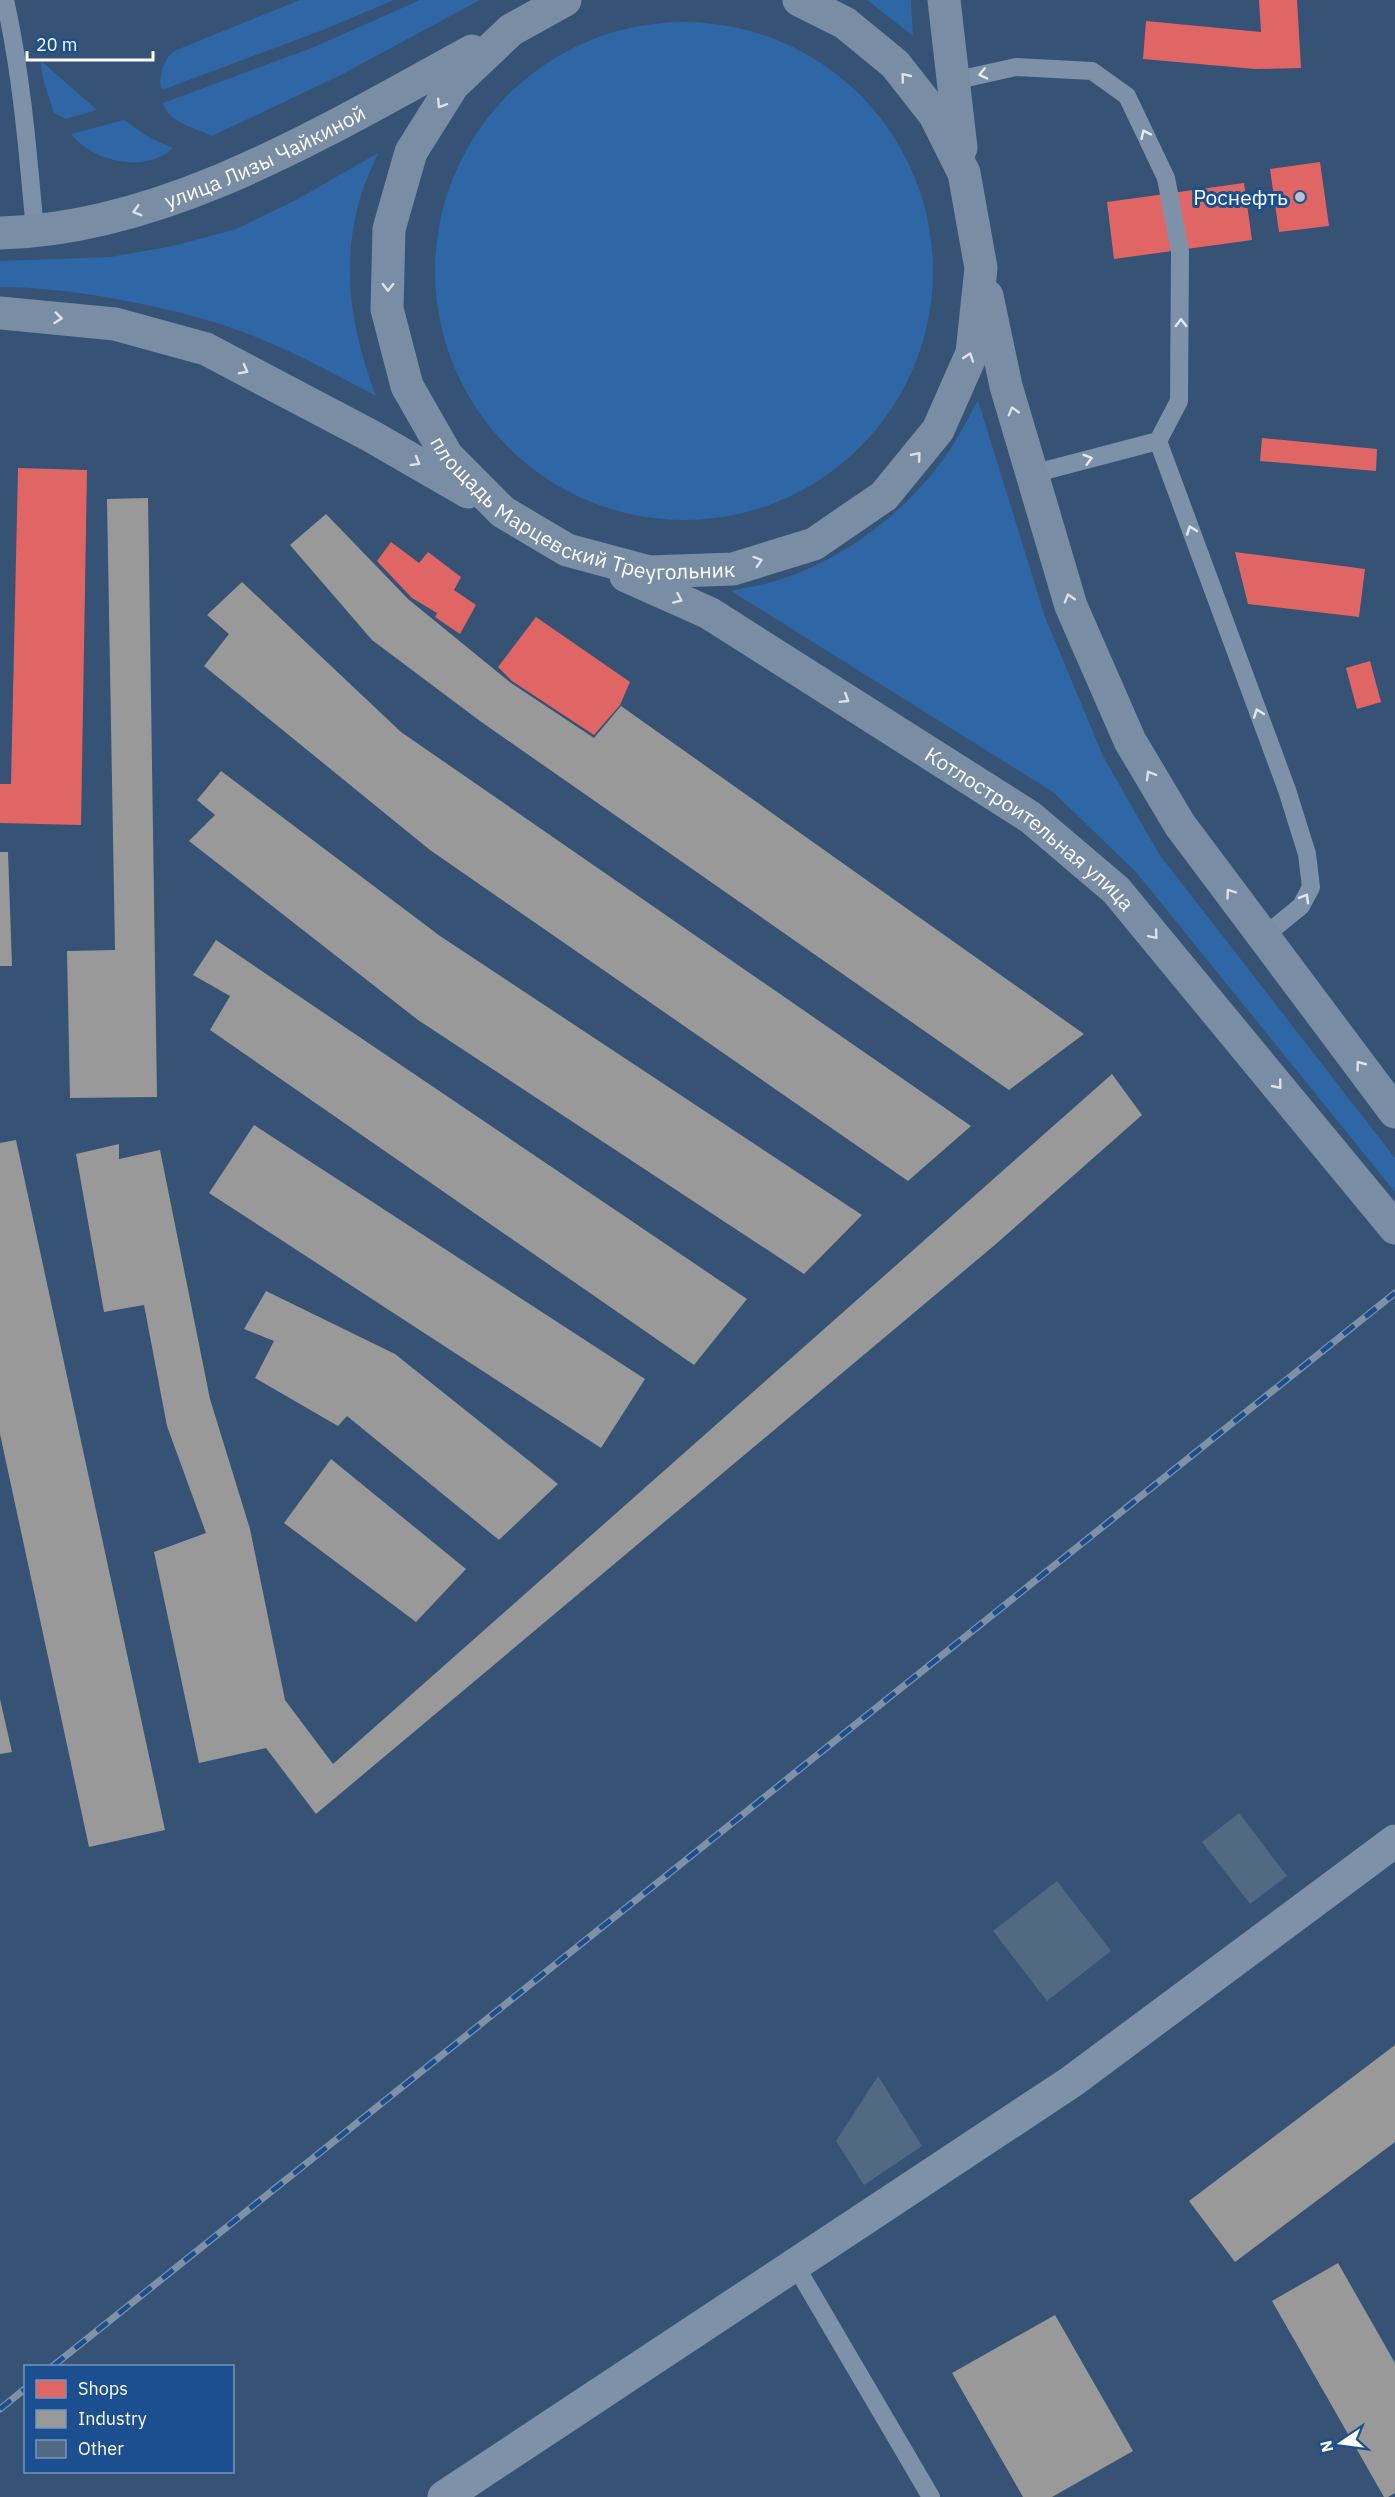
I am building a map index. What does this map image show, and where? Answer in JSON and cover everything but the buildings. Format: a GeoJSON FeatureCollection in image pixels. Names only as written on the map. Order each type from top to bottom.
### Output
{"type":"FeatureCollection","features":[{"type":"Feature","properties":{"kind":"main road","name":"площадь Марцевский Треугольник"},"geometry":{"type":"LineString","coordinates":[[562,0],[511,30],[453,85],[411,152],[389,229],[387,309],[407,386],[447,456],[503,512],[567,550],[649,572],[733,569],[814,544],[884,496],[938,430],[972,352],[981,268],[964,173],[944,0]]}},
{"type":"Feature","properties":{"kind":"main road","name":"площадь Марцевский Треугольник"},"geometry":{"type":"LineString","coordinates":[[798,0],[845,23],[895,64],[935,115],[964,173]]}},
{"type":"Feature","properties":{"kind":"main road","name":"улица Лизы Чайкиной"},"geometry":{"type":"LineString","coordinates":[[0,233],[64,228],[113,218],[197,190],[314,135],[511,30]]}},
{"type":"Feature","properties":{"kind":"main road"},"geometry":{"type":"LineString","coordinates":[[981,268],[1006,386],[1071,606],[1131,741],[1180,825],[1395,1112]]}},
{"type":"Feature","properties":{"kind":"main road"},"geometry":{"type":"LineString","coordinates":[[0,313],[115,324],[206,349],[371,436],[503,512]]}},
{"type":"Feature","properties":{"kind":"main road","name":"Котлостроительная улица"},"geometry":{"type":"LineString","coordinates":[[567,550],[709,613],[1030,817],[1116,890],[1395,1228]]}},
{"type":"Feature","properties":{"kind":"street"},"geometry":{"type":"LineString","coordinates":[[444,2497],[1071,2082],[1395,1841]]}},
{"type":"Feature","properties":{"kind":"lane"},"geometry":{"type":"LineString","coordinates":[[5,0],[12,31],[26,134],[35,231]]}},
{"type":"Feature","properties":{"kind":"lane"},"geometry":{"type":"LineString","coordinates":[[953,81],[1016,67],[1092,71],[1127,96],[1166,178],[1180,251],[1179,400],[1158,441],[1287,790],[1307,854],[1311,887],[1301,906],[1263,938]]}},
{"type":"Feature","properties":{"kind":"lane"},"geometry":{"type":"LineString","coordinates":[[1032,474],[1158,441]]}},
{"type":"Feature","properties":{"kind":"lane"},"geometry":{"type":"LineString","coordinates":[[795,2265],[931,2497]]}},
{"type":"Feature","properties":{"kind":"shaded area"},"geometry":{"type":"Polygon","coordinates":[[[300,0],[394,0],[323,30],[165,89],[161,88],[160,78],[163,68],[167,58],[174,51],[300,0]]]}},
{"type":"Feature","properties":{"kind":"shaded area"},"geometry":{"type":"Polygon","coordinates":[[[420,0],[480,0],[339,76],[212,136],[176,120],[166,110],[163,103],[314,47],[420,0]]]}},
{"type":"Feature","properties":{"kind":"shaded area"},"geometry":{"type":"Polygon","coordinates":[[[867,0],[911,0],[913,36],[867,0]]]}},
{"type":"Feature","properties":{"kind":"shaded area"},"geometry":{"type":"Polygon","coordinates":[[[684,22],[733,26],[779,41],[823,64],[860,95],[891,132],[914,176],[929,222],[933,271],[929,320],[914,366],[891,410],[860,447],[823,478],[779,501],[733,516],[684,520],[635,516],[589,501],[545,478],[508,447],[477,410],[454,366],[439,320],[435,271],[439,222],[454,176],[477,132],[508,95],[545,64],[589,41],[635,26],[684,22]]]}},
{"type":"Feature","properties":{"kind":"shaded area"},"geometry":{"type":"Polygon","coordinates":[[[40,60],[97,110],[66,119],[54,113],[43,79],[40,60]]]}},
{"type":"Feature","properties":{"kind":"shaded area"},"geometry":{"type":"Polygon","coordinates":[[[124,120],[150,138],[173,148],[149,161],[120,161],[92,152],[71,134],[124,120]]]}},
{"type":"Feature","properties":{"kind":"shaded area"},"geometry":{"type":"Polygon","coordinates":[[[378,153],[364,187],[355,218],[350,269],[354,320],[376,396],[283,349],[201,318],[144,304],[84,294],[0,287],[0,261],[110,257],[173,246],[236,229],[294,201],[378,153]]]}},
{"type":"Feature","properties":{"kind":"shaded area"},"geometry":{"type":"Polygon","coordinates":[[[978,400],[1045,617],[1103,756],[1159,854],[1395,1158],[1395,1192],[1136,872],[1053,792],[731,591],[779,580],[810,568],[834,556],[878,526],[899,509],[935,470],[955,442],[978,400]]]}},
{"type":"Feature","properties":{"kind":"railway"},"geometry":{"type":"LineString","coordinates":[[54,2365],[1395,1293]]}},
{"type":"Feature","properties":{"kind":"railway"},"geometry":{"type":"LineString","coordinates":[[0,2409],[24,2390]]}},
{"type":"Feature","properties":{"kind":"place","name":"Роснефть"},"geometry":{"type":"Point","coordinates":[1300,197]}}]}
